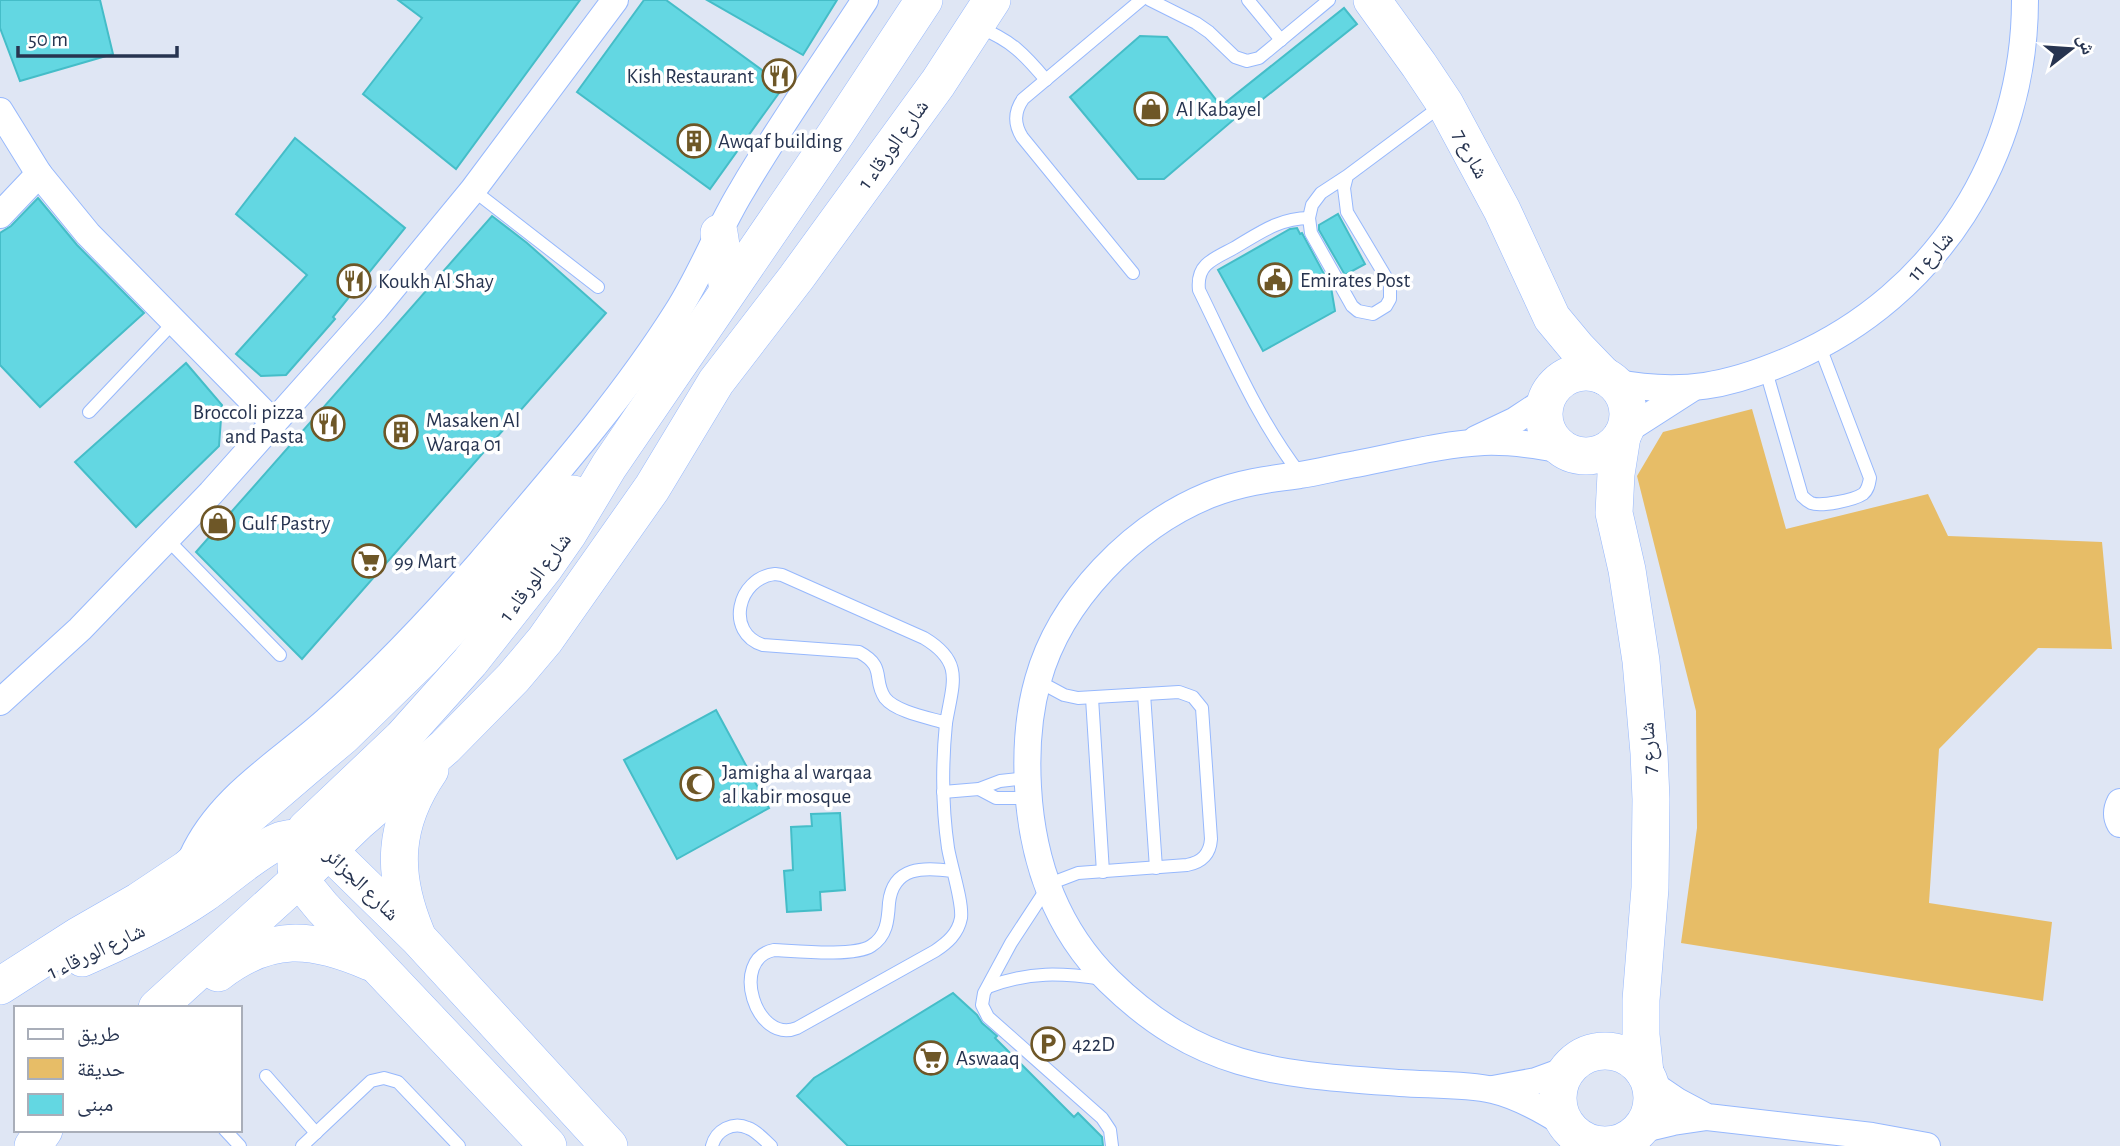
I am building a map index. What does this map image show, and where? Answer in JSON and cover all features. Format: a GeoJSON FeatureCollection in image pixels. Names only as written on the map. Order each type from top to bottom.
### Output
{"type":"FeatureCollection","features":[{"type":"Feature","properties":{"kind":"street"},"geometry":{"type":"LineString","coordinates":[[0,702],[80,629],[211,493],[375,309],[474,190],[615,0]]}},
{"type":"Feature","properties":{"kind":"street"},"geometry":{"type":"LineString","coordinates":[[187,869],[199,841],[222,810],[327,720],[386,664],[478,565],[618,396],[672,320],[693,286],[744,186],[864,0]]}},
{"type":"Feature","properties":{"kind":"street","name":"شارع الورقاء 1"},"geometry":{"type":"LineString","coordinates":[[314,844],[314,820],[402,738],[470,662],[545,567],[924,0]]}},
{"type":"Feature","properties":{"kind":"street","name":"شارع 7"},"geometry":{"type":"LineString","coordinates":[[1372,0],[1445,104],[1502,210],[1552,318],[1570,341],[1609,379]]}},
{"type":"Feature","properties":{"kind":"street","name":"شارع 11"},"geometry":{"type":"LineString","coordinates":[[1609,379],[1653,388],[1692,388],[1766,371],[1820,347],[1887,301],[1926,264],[1965,211],[1985,176],[2005,127],[2019,75],[2025,0]]}},
{"type":"Feature","properties":{"kind":"street","name":"شارع الورقاء 1"},"geometry":{"type":"LineString","coordinates":[[0,1000],[43,976],[161,920],[201,896],[279,841],[314,844],[445,747],[504,687],[545,640],[652,488],[716,382],[938,83],[984,13]]}},
{"type":"Feature","properties":{"kind":"street"},"geometry":{"type":"LineString","coordinates":[[0,111],[39,174],[88,234],[273,422]]}},
{"type":"Feature","properties":{"kind":"street"},"geometry":{"type":"LineString","coordinates":[[0,215],[39,174]]}},
{"type":"Feature","properties":{"kind":"street"},"geometry":{"type":"LineString","coordinates":[[719,233],[728,290]]}},
{"type":"Feature","properties":{"kind":"street","name":"شارع 7"},"geometry":{"type":"LineString","coordinates":[[1546,398],[1553,358],[1552,318]]}},
{"type":"Feature","properties":{"kind":"street"},"geometry":{"type":"LineString","coordinates":[[1462,444],[1505,425],[1546,398],[1561,379],[1571,374],[1593,372],[1609,379],[1626,400],[1628,411],[1623,434],[1608,451],[1598,455],[1587,457],[1512,443],[1462,444],[1260,479],[1208,496],[1171,514],[1137,538],[1107,566],[1080,597],[1052,645],[1038,681],[1029,722],[1028,788],[1035,842],[1047,888],[1070,935],[1107,979],[1150,1016],[1209,1051],[1248,1065],[1316,1077],[1491,1090],[1536,1081],[1581,1060],[1619,1052],[1638,1064],[1647,1077],[1652,1092],[1646,1122],[1630,1139]]}},
{"type":"Feature","properties":{"kind":"street","name":"شارع 11"},"geometry":{"type":"LineString","coordinates":[[1623,434],[1692,388]]}},
{"type":"Feature","properties":{"kind":"street"},"geometry":{"type":"LineString","coordinates":[[1546,398],[1544,422],[1548,433],[1565,451]]}},
{"type":"Feature","properties":{"kind":"street"},"geometry":{"type":"LineString","coordinates":[[0,986],[187,869],[343,736],[470,608],[646,413]]}},
{"type":"Feature","properties":{"kind":"street","name":"شارع 7"},"geometry":{"type":"LineString","coordinates":[[1623,434],[1616,474],[1614,513],[1634,615],[1643,684],[1651,799],[1650,877],[1641,1035],[1647,1077]]}},
{"type":"Feature","properties":{"kind":"street","name":"شارع 7"},"geometry":{"type":"LineString","coordinates":[[1565,451],[1592,481],[1614,513]]}},
{"type":"Feature","properties":{"kind":"street"},"geometry":{"type":"LineString","coordinates":[[418,938],[403,896],[400,875],[402,832],[406,812],[416,790],[445,747]]}},
{"type":"Feature","properties":{"kind":"street"},"geometry":{"type":"LineString","coordinates":[[2120,803],[2117,808],[2120,824]]}},
{"type":"Feature","properties":{"kind":"street","name":"شارع الجزائر"},"geometry":{"type":"LineString","coordinates":[[548,1146],[322,907],[299,879],[295,858],[314,844],[418,938],[609,1146]]}},
{"type":"Feature","properties":{"kind":"street"},"geometry":{"type":"LineString","coordinates":[[132,1006],[148,984],[269,872],[267,859],[258,855]]}},
{"type":"Feature","properties":{"kind":"street"},"geometry":{"type":"LineString","coordinates":[[159,1006],[299,879]]}},
{"type":"Feature","properties":{"kind":"street"},"geometry":{"type":"LineString","coordinates":[[179,1006],[232,963],[255,951],[277,944],[324,945],[344,950],[377,965]]}},
{"type":"Feature","properties":{"kind":"street","name":"شارع 7"},"geometry":{"type":"LineString","coordinates":[[1581,1060],[1618,1027],[1642,985]]}},
{"type":"Feature","properties":{"kind":"street"},"geometry":{"type":"LineString","coordinates":[[1574,1135],[1557,1102],[1561,1080],[1581,1060]]}},
{"type":"Feature","properties":{"kind":"street"},"geometry":{"type":"LineString","coordinates":[[1647,1077],[1677,1101],[1707,1117],[1815,1138],[1872,1136],[1927,1146]]}},
{"type":"Feature","properties":{"kind":"street"},"geometry":{"type":"LineString","coordinates":[[1491,1090],[1529,1104],[1574,1135],[1596,1145],[1630,1139],[1673,1122],[1707,1117]]}},
{"type":"Feature","properties":{"kind":"lane"},"geometry":{"type":"LineString","coordinates":[[1133,273],[1018,130],[1016,122],[1018,106],[1023,99],[1141,0]]}},
{"type":"Feature","properties":{"kind":"lane"},"geometry":{"type":"LineString","coordinates":[[1150,0],[1196,23],[1241,60],[1253,61],[1323,2]]}},
{"type":"Feature","properties":{"kind":"lane"},"geometry":{"type":"LineString","coordinates":[[1248,0],[1281,40]]}},
{"type":"Feature","properties":{"kind":"lane"},"geometry":{"type":"LineString","coordinates":[[984,13],[993,33],[1018,48],[1046,80]]}},
{"type":"Feature","properties":{"kind":"lane"},"geometry":{"type":"LineString","coordinates":[[1347,176],[1347,212],[1390,284],[1391,292],[1386,306],[1373,314],[1358,311],[1352,306],[1311,233],[1309,218],[1316,198],[1445,104]]}},
{"type":"Feature","properties":{"kind":"lane"},"geometry":{"type":"LineString","coordinates":[[474,190],[598,287]]}},
{"type":"Feature","properties":{"kind":"lane"},"geometry":{"type":"LineString","coordinates":[[1300,474],[1259,411],[1198,284],[1206,265],[1270,226],[1309,218]]}},
{"type":"Feature","properties":{"kind":"lane"},"geometry":{"type":"LineString","coordinates":[[89,412],[174,322]]}},
{"type":"Feature","properties":{"kind":"lane"},"geometry":{"type":"LineString","coordinates":[[1766,371],[1802,496],[1810,503],[1820,505],[1863,494],[1869,488],[1870,478],[1820,347]]}},
{"type":"Feature","properties":{"kind":"lane"},"geometry":{"type":"LineString","coordinates":[[166,538],[280,655]]}},
{"type":"Feature","properties":{"kind":"lane"},"geometry":{"type":"LineString","coordinates":[[946,723],[903,710],[890,703],[882,691],[877,667],[859,652],[756,643],[745,633],[740,619],[741,603],[748,588],[759,577],[782,575],[924,638],[945,653],[953,670],[946,723],[943,792],[946,832],[961,911],[957,929],[944,945],[797,1028],[779,1031],[768,1025],[751,988],[751,970],[762,954],[774,950],[855,951],[871,946],[887,926],[892,892],[902,877],[927,867],[952,871]]}},
{"type":"Feature","properties":{"kind":"lane"},"geometry":{"type":"LineString","coordinates":[[1038,681],[1064,695],[1079,698],[1187,693],[1198,702],[1203,715],[1211,844],[1201,861],[1187,865],[1079,873],[1047,888],[1011,943],[982,999],[984,1012],[988,1017],[1102,1118],[1111,1130],[1112,1146]]}},
{"type":"Feature","properties":{"kind":"lane"},"geometry":{"type":"LineString","coordinates":[[1144,694],[1156,868]]}},
{"type":"Feature","properties":{"kind":"lane"},"geometry":{"type":"LineString","coordinates":[[1092,698],[1103,872]]}},
{"type":"Feature","properties":{"kind":"lane"},"geometry":{"type":"LineString","coordinates":[[943,792],[979,789],[1000,780],[1028,788]]}},
{"type":"Feature","properties":{"kind":"lane"},"geometry":{"type":"LineString","coordinates":[[979,789],[996,798],[1028,788]]}},
{"type":"Feature","properties":{"kind":"lane"},"geometry":{"type":"LineString","coordinates":[[988,987],[1024,976],[1043,974],[1107,979]]}},
{"type":"Feature","properties":{"kind":"lane"},"geometry":{"type":"LineString","coordinates":[[266,1076],[316,1133]]}},
{"type":"Feature","properties":{"kind":"lane"},"geometry":{"type":"LineString","coordinates":[[302,1146],[371,1082],[384,1078],[398,1082],[459,1146]]}},
{"type":"Feature","properties":{"kind":"lane"},"geometry":{"type":"LineString","coordinates":[[712,1146],[720,1132],[730,1126],[740,1125],[750,1128],[771,1146]]}},
{"type":"Feature","properties":{"kind":"lane"},"geometry":{"type":"LineString","coordinates":[[227,1132],[240,1146]]}},
{"type":"Feature","properties":{"kind":"green space"},"geometry":{"type":"Polygon","coordinates":[[[1752,409],[1786,529],[1928,494],[1948,536],[2102,542],[2112,649],[2038,648],[1939,749],[1929,903],[2052,922],[2043,1001],[1681,943],[1697,828],[1696,711],[1637,476],[1663,432],[1752,409]]]}},
{"type":"Feature","properties":{"kind":"building"},"geometry":{"type":"Polygon","coordinates":[[[0,0],[100,0],[113,54],[20,81],[0,28],[0,0]]]}},
{"type":"Feature","properties":{"kind":"building"},"geometry":{"type":"Polygon","coordinates":[[[398,0],[580,0],[456,169],[363,94],[422,18],[398,0]]]}},
{"type":"Feature","properties":{"kind":"building","name":"Awqaf building"},"geometry":{"type":"Polygon","coordinates":[[[644,0],[666,0],[784,86],[710,189],[577,92],[644,0]]]}},
{"type":"Feature","properties":{"kind":"building"},"geometry":{"type":"Polygon","coordinates":[[[707,0],[837,0],[803,55],[707,0]]]}},
{"type":"Feature","properties":{"kind":"building","name":"Al Kabayel"},"geometry":{"type":"Polygon","coordinates":[[[1344,8],[1357,24],[1248,111],[1246,109],[1164,179],[1138,179],[1070,97],[1140,36],[1167,37],[1221,106],[1344,8]]]}},
{"type":"Feature","properties":{"kind":"building"},"geometry":{"type":"Polygon","coordinates":[[[295,138],[405,228],[333,317],[335,319],[286,375],[261,376],[236,354],[307,275],[236,214],[295,138]]]}},
{"type":"Feature","properties":{"kind":"building"},"geometry":{"type":"Polygon","coordinates":[[[38,198],[77,245],[144,313],[40,407],[0,365],[0,233],[11,226],[38,198]]]}},
{"type":"Feature","properties":{"kind":"building"},"geometry":{"type":"Polygon","coordinates":[[[1338,214],[1365,264],[1345,275],[1319,230],[1319,225],[1338,214]]]}},
{"type":"Feature","properties":{"kind":"building","name":"Masaken Al Warqa 01"},"geometry":{"type":"Polygon","coordinates":[[[492,216],[527,243],[606,313],[302,659],[196,552],[492,216]]]}},
{"type":"Feature","properties":{"kind":"building","name":"Emirates Post"},"geometry":{"type":"Polygon","coordinates":[[[1297,228],[1331,287],[1335,311],[1263,351],[1218,270],[1290,229],[1297,228]]]}},
{"type":"Feature","properties":{"kind":"building"},"geometry":{"type":"Polygon","coordinates":[[[186,363],[222,405],[219,446],[136,527],[75,462],[186,363]]]}},
{"type":"Feature","properties":{"kind":"building","name":"Jamigha al warqaa al kabir mosque"},"geometry":{"type":"Polygon","coordinates":[[[716,710],[769,808],[677,859],[624,760],[716,710]]]}},
{"type":"Feature","properties":{"kind":"building"},"geometry":{"type":"Polygon","coordinates":[[[840,813],[845,890],[820,892],[821,910],[787,912],[784,871],[793,870],[791,827],[812,826],[811,814],[840,813]]]}},
{"type":"Feature","properties":{"kind":"building","name":"Aswaaq"},"geometry":{"type":"Polygon","coordinates":[[[953,993],[1074,1117],[1078,1113],[1102,1137],[1103,1146],[848,1146],[797,1096],[814,1078],[953,993]]]}},
{"type":"Feature","properties":{"kind":"place","name":"Kish Restaurant"},"geometry":{"type":"Point","coordinates":[779,76]}},
{"type":"Feature","properties":{"kind":"place","name":"Al Kabayel"},"geometry":{"type":"Point","coordinates":[1151,109]}},
{"type":"Feature","properties":{"kind":"place","name":"Awqaf building"},"geometry":{"type":"Point","coordinates":[694,141]}},
{"type":"Feature","properties":{"kind":"place","name":"Emirates Post"},"geometry":{"type":"Point","coordinates":[1275,280]}},
{"type":"Feature","properties":{"kind":"place","name":"Koukh Al Shay"},"geometry":{"type":"Point","coordinates":[354,281]}},
{"type":"Feature","properties":{"kind":"place","name":"Broccoli pizza and Pasta"},"geometry":{"type":"Point","coordinates":[328,424]}},
{"type":"Feature","properties":{"kind":"place","name":"Masaken Al Warqa 01"},"geometry":{"type":"Point","coordinates":[401,432]}},
{"type":"Feature","properties":{"kind":"place","name":"Gulf Pastry"},"geometry":{"type":"Point","coordinates":[218,523]}},
{"type":"Feature","properties":{"kind":"place","name":"99 Mart"},"geometry":{"type":"Point","coordinates":[369,561]}},
{"type":"Feature","properties":{"kind":"place","name":"Jamigha al warqaa al kabir mosque"},"geometry":{"type":"Point","coordinates":[697,784]}},
{"type":"Feature","properties":{"kind":"place","name":"422D"},"geometry":{"type":"Point","coordinates":[1048,1044]}},
{"type":"Feature","properties":{"kind":"place","name":"Aswaaq"},"geometry":{"type":"Point","coordinates":[931,1058]}}]}
